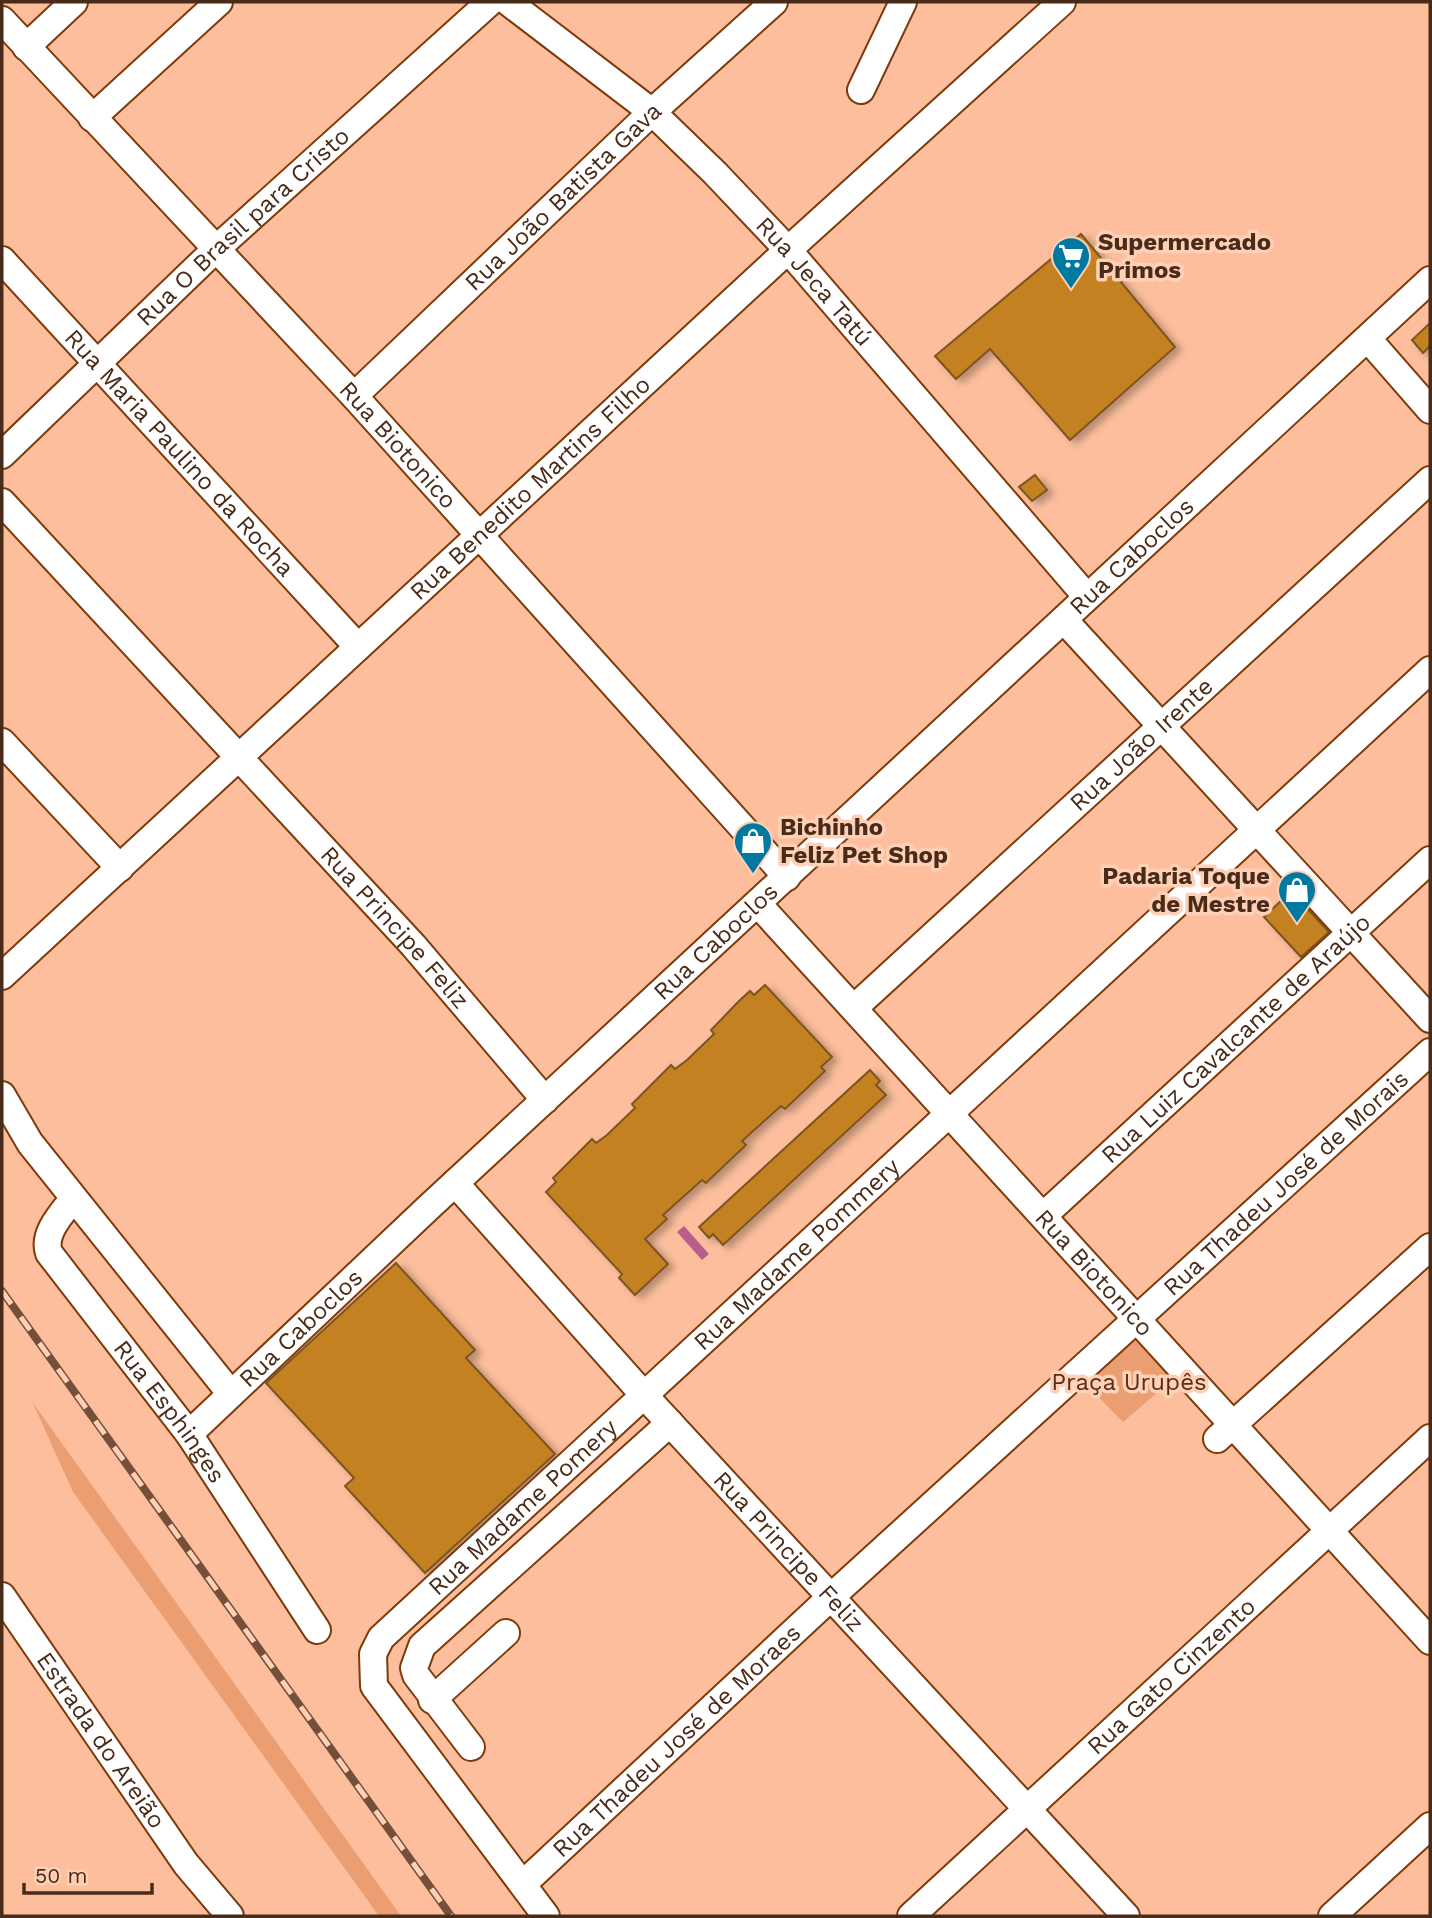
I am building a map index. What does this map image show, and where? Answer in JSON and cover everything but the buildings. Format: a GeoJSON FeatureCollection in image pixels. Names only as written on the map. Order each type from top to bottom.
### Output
{"type":"FeatureCollection","features":[{"type":"Feature","properties":{"kind":"street"},"geometry":{"type":"LineString","coordinates":[[26,47],[74,2]]}},
{"type":"Feature","properties":{"kind":"street"},"geometry":{"type":"LineString","coordinates":[[92,118],[219,2]]}},
{"type":"Feature","properties":{"kind":"street","name":"Rua O Brasil para Cristo"},"geometry":{"type":"LineString","coordinates":[[2,455],[215,250],[490,2]]}},
{"type":"Feature","properties":{"kind":"street","name":"Rua Jeca Tatú"},"geometry":{"type":"LineString","coordinates":[[508,2],[652,112],[788,250],[1087,597]]}},
{"type":"Feature","properties":{"kind":"street","name":"Rua João Batista Gava"},"geometry":{"type":"LineString","coordinates":[[354,396],[652,112],[774,2]]}},
{"type":"Feature","properties":{"kind":"street"},"geometry":{"type":"LineString","coordinates":[[861,90],[903,2]]}},
{"type":"Feature","properties":{"kind":"street","name":"Rua Benedito Martins Filho"},"geometry":{"type":"LineString","coordinates":[[2,974],[788,250],[1062,2]]}},
{"type":"Feature","properties":{"kind":"street","name":"Rua Biotonico"},"geometry":{"type":"LineString","coordinates":[[2,20],[354,396],[787,877]]}},
{"type":"Feature","properties":{"kind":"street","name":"Rua Maria Paulino da Rocha"},"geometry":{"type":"LineString","coordinates":[[2,260],[358,647]]}},
{"type":"Feature","properties":{"kind":"street","name":"Rua Caboclos"},"geometry":{"type":"LineString","coordinates":[[189,1434],[454,1183],[1430,280]]}},
{"type":"Feature","properties":{"kind":"street"},"geometry":{"type":"LineString","coordinates":[[1368,339],[1430,411]]}},
{"type":"Feature","properties":{"kind":"street","name":"Rua João Irente"},"geometry":{"type":"LineString","coordinates":[[854,1008],[1430,480]]}},
{"type":"Feature","properties":{"kind":"street","name":"Rua Principe Feliz"},"geometry":{"type":"LineString","coordinates":[[2,502],[413,945],[545,1100]]}},
{"type":"Feature","properties":{"kind":"street"},"geometry":{"type":"LineString","coordinates":[[1064,620],[1430,1019]]}},
{"type":"Feature","properties":{"kind":"street"},"geometry":{"type":"LineString","coordinates":[[950,1113],[1430,670]]}},
{"type":"Feature","properties":{"kind":"street"},"geometry":{"type":"LineString","coordinates":[[2,742],[120,868]]}},
{"type":"Feature","properties":{"kind":"street","name":"Rua Luiz Cavalcante de Araújo"},"geometry":{"type":"LineString","coordinates":[[1043,1216],[1430,860]]}},
{"type":"Feature","properties":{"kind":"street","name":"Rua Biotonico"},"geometry":{"type":"LineString","coordinates":[[758,904],[1136,1319],[1226,1432],[1328,1531],[1430,1641]]}},
{"type":"Feature","properties":{"kind":"street","name":"Rua Thadeu José de Morais"},"geometry":{"type":"LineString","coordinates":[[831,1597],[1430,1052]]}},
{"type":"Feature","properties":{"kind":"street"},"geometry":{"type":"LineString","coordinates":[[2,1095],[30,1143],[231,1394]]}},
{"type":"Feature","properties":{"kind":"street","name":"Rua Madame Pommery"},"geometry":{"type":"LineString","coordinates":[[643,1394],[950,1113]]}},
{"type":"Feature","properties":{"kind":"street","name":"Rua Principe Feliz"},"geometry":{"type":"LineString","coordinates":[[454,1183],[643,1394],[1126,1916]]}},
{"type":"Feature","properties":{"kind":"street","name":"Rua Esphinges"},"geometry":{"type":"LineString","coordinates":[[73,1199],[53,1227],[47,1242],[49,1253],[189,1434],[317,1630]]}},
{"type":"Feature","properties":{"kind":"street"},"geometry":{"type":"LineString","coordinates":[[1226,1432],[1430,1247]]}},
{"type":"Feature","properties":{"kind":"street","name":"Rua Madame Pomery"},"geometry":{"type":"LineString","coordinates":[[523,1884],[374,1686],[373,1654],[381,1638],[401,1618],[643,1394]]}},
{"type":"Feature","properties":{"kind":"street"},"geometry":{"type":"LineString","coordinates":[[471,1747],[432,1700],[414,1668],[422,1646],[670,1423]]}},
{"type":"Feature","properties":{"kind":"street","name":"Rua Gato Cinzento"},"geometry":{"type":"LineString","coordinates":[[911,1916],[1430,1438]]}},
{"type":"Feature","properties":{"kind":"street","name":"Estrada do Areião"},"geometry":{"type":"LineString","coordinates":[[2,1596],[186,1864],[229,1916]]}},
{"type":"Feature","properties":{"kind":"street","name":"Rua Thadeu José de Moraes"},"geometry":{"type":"LineString","coordinates":[[523,1884],[831,1597]]}},
{"type":"Feature","properties":{"kind":"street"},"geometry":{"type":"LineString","coordinates":[[432,1700],[506,1633]]}},
{"type":"Feature","properties":{"kind":"street"},"geometry":{"type":"LineString","coordinates":[[1332,1916],[1430,1826]]}},
{"type":"Feature","properties":{"kind":"street"},"geometry":{"type":"LineString","coordinates":[[523,1884],[546,1916]]}},
{"type":"Feature","properties":{"kind":"green space","name":"Praça Urupês"},"geometry":{"type":"Polygon","coordinates":[[[1136,1338],[1173,1379],[1123,1422],[1087,1385],[1136,1338]]]}},
{"type":"Feature","properties":{"kind":"green space"},"geometry":{"type":"Polygon","coordinates":[[[33,1403],[401,1916],[379,1916],[73,1492],[33,1403]]]}},
{"type":"Feature","properties":{"kind":"shaded area"},"geometry":{"type":"Polygon","coordinates":[[[684,1226],[709,1254],[702,1260],[677,1232],[684,1226]]]}},
{"type":"Feature","properties":{"kind":"railway"},"geometry":{"type":"LineString","coordinates":[[2,1291],[451,1916]]}},
{"type":"Feature","properties":{"kind":"place","name":"Supermercado Primos"},"geometry":{"type":"Point","coordinates":[1071,290]}},
{"type":"Feature","properties":{"kind":"place","name":"Bichinho Feliz Pet Shop"},"geometry":{"type":"Point","coordinates":[753,875]}},
{"type":"Feature","properties":{"kind":"place","name":"Padaria Toque de Mestre"},"geometry":{"type":"Point","coordinates":[1297,924]}}]}
